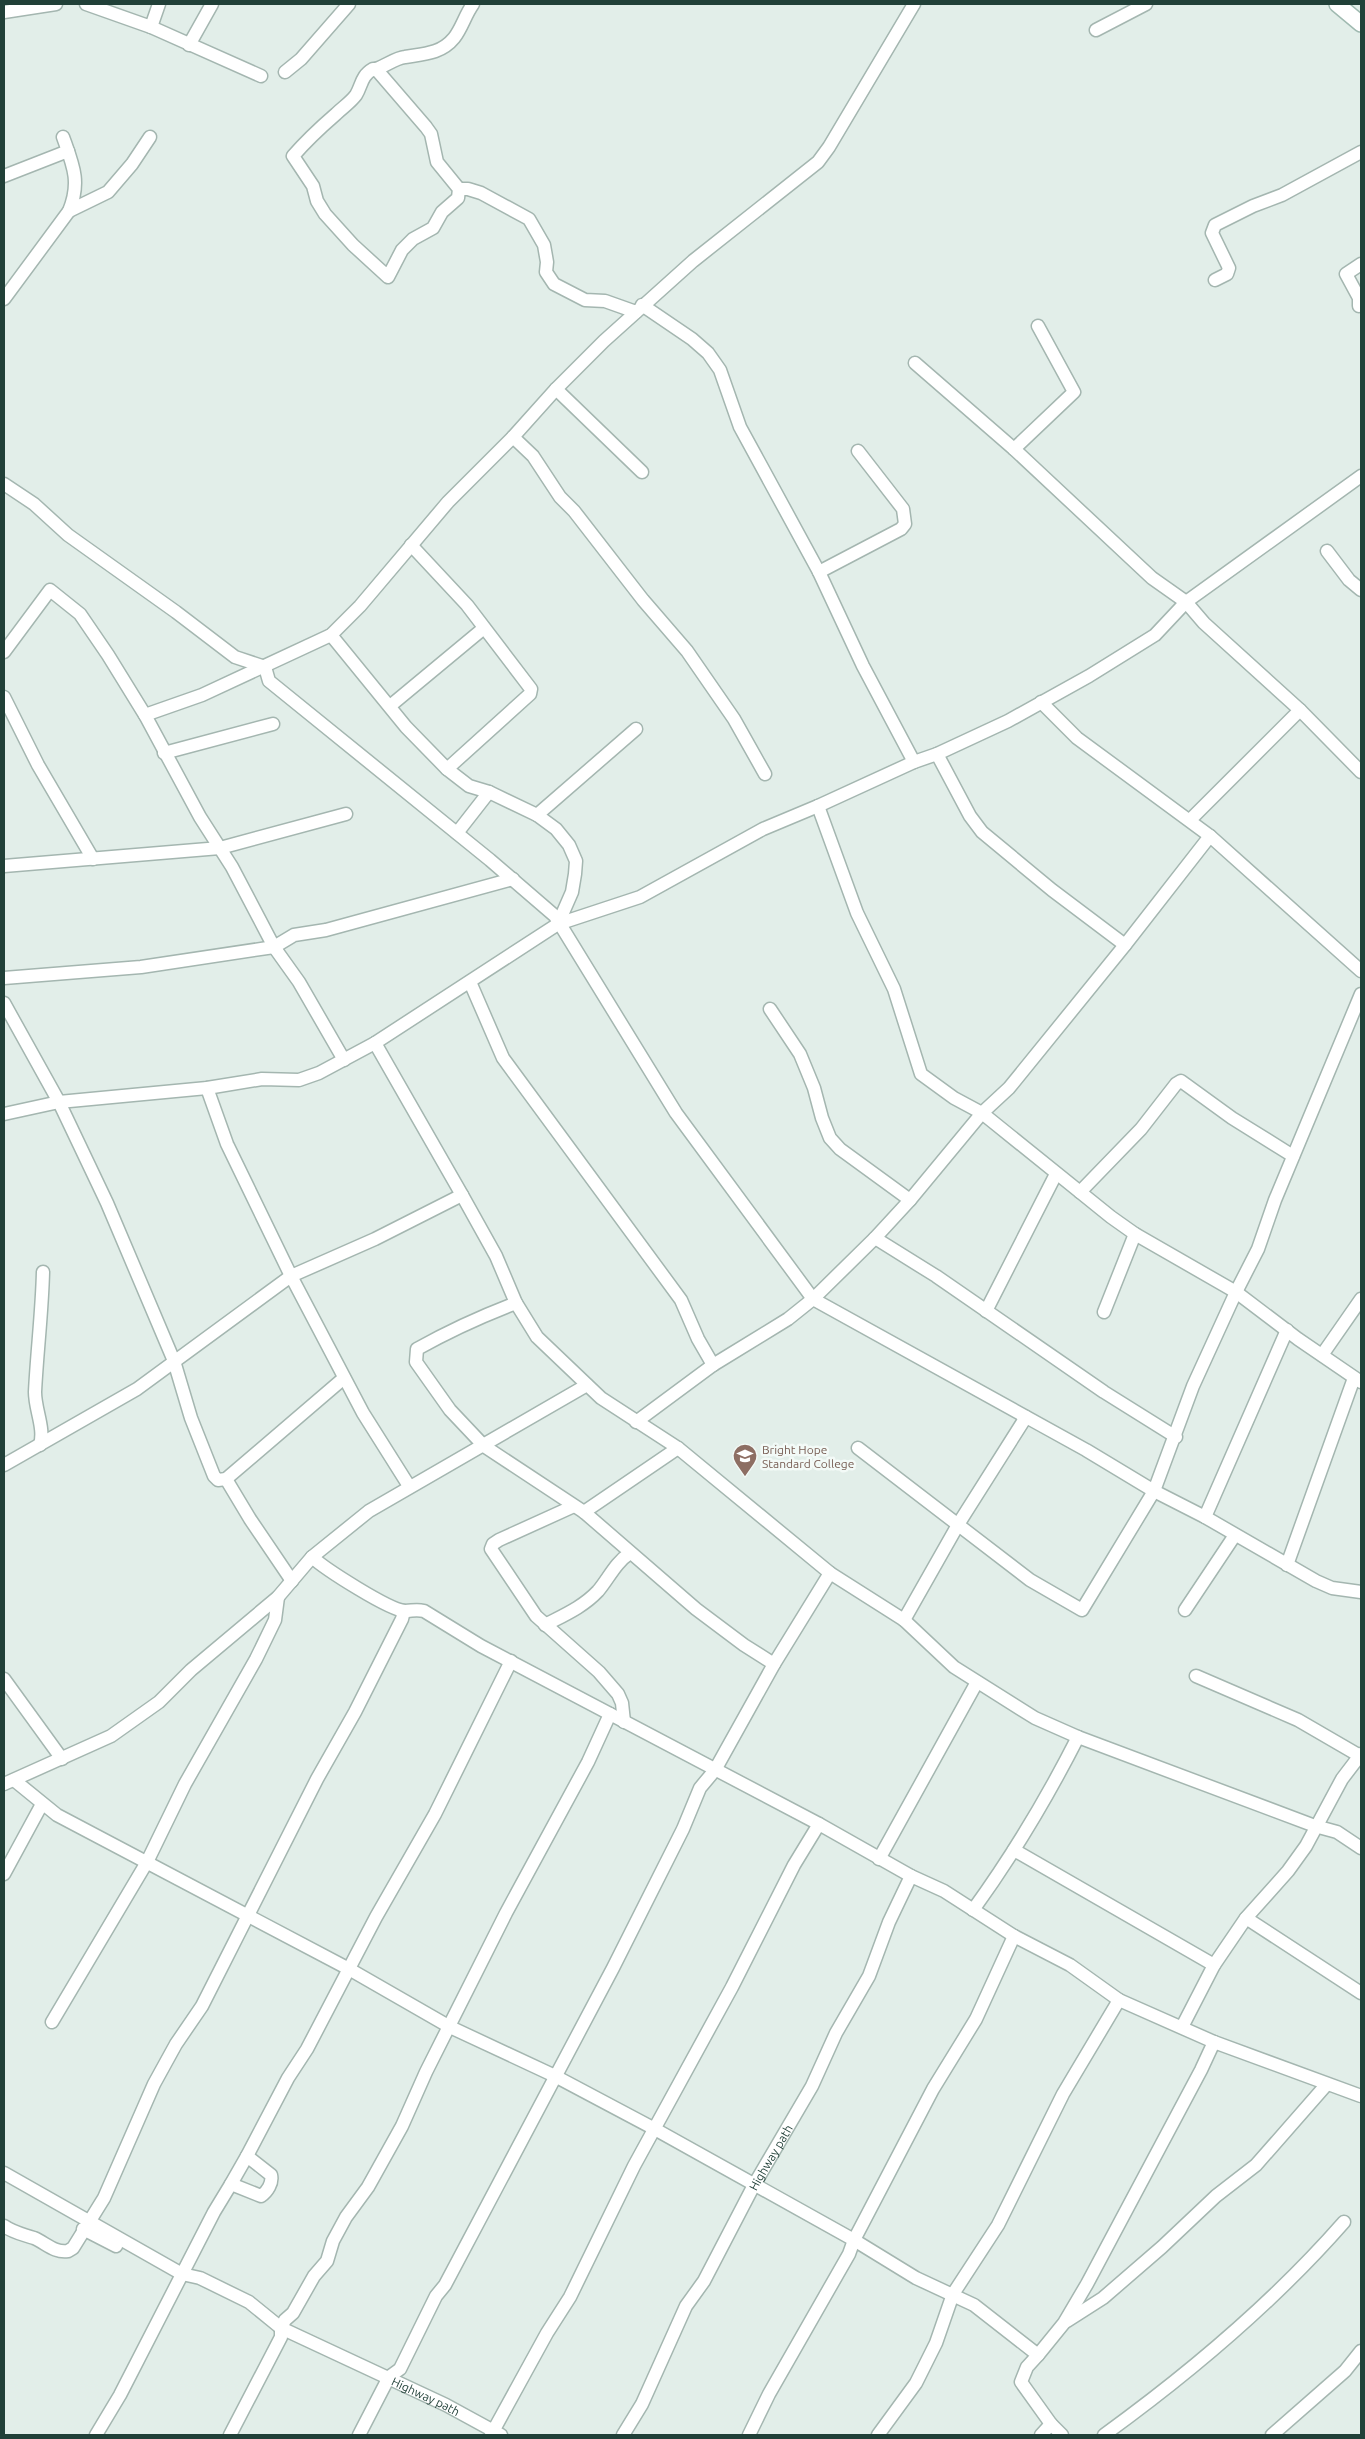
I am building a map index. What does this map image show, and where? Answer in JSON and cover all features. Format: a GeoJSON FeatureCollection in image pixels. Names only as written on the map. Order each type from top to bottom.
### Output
{"type":"FeatureCollection","features":[{"type":"Feature","properties":{"kind":"street"},"geometry":{"type":"LineString","coordinates":[[4,12],[56,4]]}},
{"type":"Feature","properties":{"kind":"street"},"geometry":{"type":"LineString","coordinates":[[86,4],[151,27],[261,76]]}},
{"type":"Feature","properties":{"kind":"street"},"geometry":{"type":"LineString","coordinates":[[151,27],[159,4]]}},
{"type":"Feature","properties":{"kind":"street"},"geometry":{"type":"LineString","coordinates":[[189,45],[212,4]]}},
{"type":"Feature","properties":{"kind":"street"},"geometry":{"type":"LineString","coordinates":[[285,72],[302,59],[349,4]]}},
{"type":"Feature","properties":{"kind":"street"},"geometry":{"type":"LineString","coordinates":[[382,70],[431,134],[439,166],[459,190],[458,198],[442,212],[433,228],[413,239],[402,250],[388,277],[353,245],[325,214],[317,201],[313,186],[294,156],[324,124],[350,103],[366,73],[382,70],[405,57],[415,57],[437,51],[460,31],[473,4]]}},
{"type":"Feature","properties":{"kind":"street"},"geometry":{"type":"LineString","coordinates":[[144,715],[202,695],[331,635],[360,606],[448,502],[513,437],[556,389],[639,309],[729,231],[818,162],[830,147],[914,4]]}},
{"type":"Feature","properties":{"kind":"street"},"geometry":{"type":"LineString","coordinates":[[1096,30],[1146,4]]}},
{"type":"Feature","properties":{"kind":"street"},"geometry":{"type":"LineString","coordinates":[[1336,4],[1361,24]]}},
{"type":"Feature","properties":{"kind":"street"},"geometry":{"type":"LineString","coordinates":[[4,300],[70,211],[76,194],[76,182],[68,151],[62,137]]}},
{"type":"Feature","properties":{"kind":"street"},"geometry":{"type":"LineString","coordinates":[[70,211],[108,192],[132,164],[150,137]]}},
{"type":"Feature","properties":{"kind":"street"},"geometry":{"type":"LineString","coordinates":[[4,176],[68,151]]}},
{"type":"Feature","properties":{"kind":"street"},"geometry":{"type":"LineString","coordinates":[[1215,280],[1227,274],[1229,268],[1212,233],[1215,225],[1253,206],[1282,195],[1361,152]]}},
{"type":"Feature","properties":{"kind":"street"},"geometry":{"type":"LineString","coordinates":[[459,190],[468,188],[481,193],[528,219],[544,245],[547,262],[546,272],[554,284],[585,300],[605,301],[639,309],[692,339],[708,353],[720,370],[740,427],[819,572],[867,674],[914,762]]}},
{"type":"Feature","properties":{"kind":"street"},"geometry":{"type":"LineString","coordinates":[[1359,306],[1358,298],[1346,274],[1361,264]]}},
{"type":"Feature","properties":{"kind":"street"},"geometry":{"type":"LineString","coordinates":[[1014,449],[1074,392],[1038,326]]}},
{"type":"Feature","properties":{"kind":"street"},"geometry":{"type":"LineString","coordinates":[[915,363],[1014,449],[1152,578],[1186,602],[1223,641],[1300,710],[1361,772]]}},
{"type":"Feature","properties":{"kind":"street"},"geometry":{"type":"LineString","coordinates":[[556,389],[642,472]]}},
{"type":"Feature","properties":{"kind":"street"},"geometry":{"type":"LineString","coordinates":[[513,437],[533,456],[560,496],[574,510],[643,600],[687,651],[734,719],[765,774]]}},
{"type":"Feature","properties":{"kind":"street"},"geometry":{"type":"LineString","coordinates":[[819,572],[900,529],[905,524],[904,509],[858,451]]}},
{"type":"Feature","properties":{"kind":"street"},"geometry":{"type":"LineString","coordinates":[[4,1114],[59,1102],[207,1088],[262,1079],[299,1080],[319,1073],[375,1043],[558,924],[640,896],[763,829],[914,762],[937,754],[1008,721],[1089,676],[1155,635],[1186,602],[1361,476]]}},
{"type":"Feature","properties":{"kind":"street"},"geometry":{"type":"LineString","coordinates":[[4,484],[34,504],[68,535],[176,612],[235,657],[264,667]]}},
{"type":"Feature","properties":{"kind":"street"},"geometry":{"type":"LineString","coordinates":[[411,545],[467,605],[531,689],[530,694],[447,769]]}},
{"type":"Feature","properties":{"kind":"street"},"geometry":{"type":"LineString","coordinates":[[1326,552],[1349,580],[1361,590]]}},
{"type":"Feature","properties":{"kind":"street"},"geometry":{"type":"LineString","coordinates":[[4,652],[50,590],[85,620],[144,715],[274,946],[299,982],[344,1060]]}},
{"type":"Feature","properties":{"kind":"street"},"geometry":{"type":"LineString","coordinates":[[390,706],[484,628]]}},
{"type":"Feature","properties":{"kind":"street"},"geometry":{"type":"LineString","coordinates":[[331,635],[418,740],[447,769],[469,786],[489,792],[537,815],[556,829],[569,844],[576,860],[572,892],[558,924]]}},
{"type":"Feature","properties":{"kind":"street"},"geometry":{"type":"LineString","coordinates":[[264,667],[269,681],[457,833],[548,910],[676,1113],[813,1299],[1086,1450],[1154,1492],[1205,1517],[1287,1565],[1332,1588],[1361,1592]]}},
{"type":"Feature","properties":{"kind":"street"},"geometry":{"type":"LineString","coordinates":[[4,698],[38,765],[93,859]]}},
{"type":"Feature","properties":{"kind":"street"},"geometry":{"type":"LineString","coordinates":[[1041,702],[1077,738],[1210,836],[1361,970]]}},
{"type":"Feature","properties":{"kind":"street"},"geometry":{"type":"LineString","coordinates":[[1190,820],[1300,710]]}},
{"type":"Feature","properties":{"kind":"street"},"geometry":{"type":"LineString","coordinates":[[164,753],[273,724]]}},
{"type":"Feature","properties":{"kind":"street"},"geometry":{"type":"LineString","coordinates":[[537,815],[636,730]]}},
{"type":"Feature","properties":{"kind":"street"},"geometry":{"type":"LineString","coordinates":[[937,754],[970,816],[982,832],[1052,890],[1126,945]]}},
{"type":"Feature","properties":{"kind":"street"},"geometry":{"type":"LineString","coordinates":[[457,833],[489,792]]}},
{"type":"Feature","properties":{"kind":"street"},"geometry":{"type":"LineString","coordinates":[[818,806],[857,913],[894,989],[921,1074],[948,1095],[982,1113],[1056,1174],[1135,1234],[1236,1292],[1286,1330],[1358,1380],[1287,1565]]}},
{"type":"Feature","properties":{"kind":"street"},"geometry":{"type":"LineString","coordinates":[[4,866],[220,848],[346,814]]}},
{"type":"Feature","properties":{"kind":"street"},"geometry":{"type":"LineString","coordinates":[[636,1422],[713,1365],[788,1319],[813,1299],[875,1238],[910,1200],[982,1113],[1010,1088],[1126,945],[1210,836]]}},
{"type":"Feature","properties":{"kind":"street"},"geometry":{"type":"LineString","coordinates":[[4,978],[142,967],[274,946],[294,935],[326,930],[513,880]]}},
{"type":"Feature","properties":{"kind":"street"},"geometry":{"type":"LineString","coordinates":[[470,982],[503,1058],[681,1300],[693,1323],[698,1339],[713,1365]]}},
{"type":"Feature","properties":{"kind":"street"},"geometry":{"type":"LineString","coordinates":[[858,1448],[959,1523],[1030,1580],[1082,1610],[1154,1492],[1176,1437],[1193,1386],[1236,1292],[1258,1250],[1293,1156],[1361,994]]}},
{"type":"Feature","properties":{"kind":"street"},"geometry":{"type":"LineString","coordinates":[[4,1003],[59,1102],[107,1202],[174,1361],[192,1418],[212,1470],[218,1480],[226,1479],[344,1378]]}},
{"type":"Feature","properties":{"kind":"street"},"geometry":{"type":"LineString","coordinates":[[770,1010],[800,1054],[814,1088],[822,1118],[830,1138],[840,1149],[910,1200]]}},
{"type":"Feature","properties":{"kind":"street"},"geometry":{"type":"LineString","coordinates":[[375,1043],[496,1256],[516,1303],[537,1337],[587,1385],[636,1422],[678,1448],[830,1573],[904,1620],[954,1667],[1035,1718],[1078,1738],[1315,1826],[1337,1832],[1361,1848]]}},
{"type":"Feature","properties":{"kind":"street"},"geometry":{"type":"LineString","coordinates":[[1080,1192],[1141,1129],[1176,1084],[1181,1081],[1232,1118],[1293,1156]]}},
{"type":"Feature","properties":{"kind":"street"},"geometry":{"type":"LineString","coordinates":[[207,1088],[227,1144],[291,1276],[378,1439],[409,1486]]}},
{"type":"Feature","properties":{"kind":"street"},"geometry":{"type":"LineString","coordinates":[[986,1311],[1056,1174]]}},
{"type":"Feature","properties":{"kind":"street"},"geometry":{"type":"LineString","coordinates":[[4,1465],[44,1440],[137,1389],[291,1276],[375,1239],[462,1195]]}},
{"type":"Feature","properties":{"kind":"street"},"geometry":{"type":"LineString","coordinates":[[1104,1312],[1135,1234]]}},
{"type":"Feature","properties":{"kind":"street"},"geometry":{"type":"LineString","coordinates":[[875,1238],[936,1276],[1104,1392],[1176,1437]]}},
{"type":"Feature","properties":{"kind":"street"},"geometry":{"type":"LineString","coordinates":[[43,1272],[35,1394],[44,1440]]}},
{"type":"Feature","properties":{"kind":"street"},"geometry":{"type":"LineString","coordinates":[[1322,1355],[1361,1299]]}},
{"type":"Feature","properties":{"kind":"street"},"geometry":{"type":"LineString","coordinates":[[516,1303],[474,1319],[417,1349],[416,1362],[450,1410],[484,1446],[579,1509],[728,1633],[774,1664]]}},
{"type":"Feature","properties":{"kind":"street"},"geometry":{"type":"LineString","coordinates":[[1205,1517],[1286,1330]]}},
{"type":"Feature","properties":{"kind":"street"},"geometry":{"type":"LineString","coordinates":[[9,1782],[111,1736],[159,1702],[191,1670],[278,1597],[312,1557],[369,1511],[409,1486],[484,1446],[587,1385]]}},
{"type":"Feature","properties":{"kind":"street"},"geometry":{"type":"LineString","coordinates":[[904,1620],[959,1523],[1026,1417]]}},
{"type":"Feature","properties":{"kind":"street"},"geometry":{"type":"LineString","coordinates":[[624,1722],[622,1703],[615,1690],[560,1635],[545,1625],[526,1603],[492,1549],[493,1544],[499,1540],[579,1509],[678,1448]]}},
{"type":"Feature","properties":{"kind":"street"},"geometry":{"type":"LineString","coordinates":[[226,1479],[250,1519],[292,1581]]}},
{"type":"Feature","properties":{"kind":"street"},"geometry":{"type":"LineString","coordinates":[[1185,1610],[1235,1535]]}},
{"type":"Feature","properties":{"kind":"street"},"geometry":{"type":"LineString","coordinates":[[613,1539],[619,1560]]}},
{"type":"Feature","properties":{"kind":"street"},"geometry":{"type":"LineString","coordinates":[[545,1625],[589,1600],[599,1590],[619,1560],[630,1553]]}},
{"type":"Feature","properties":{"kind":"street"},"geometry":{"type":"LineString","coordinates":[[312,1557],[324,1569],[345,1582],[404,1611],[417,1609],[424,1612],[511,1662],[819,1824],[911,1876],[944,1891],[1014,1936],[1070,1965],[1119,2000],[1214,2042],[1361,2096]]}},
{"type":"Feature","properties":{"kind":"street"},"geometry":{"type":"LineString","coordinates":[[4,2173],[86,2224],[182,2274],[200,2278],[249,2302],[281,2328],[389,2377],[400,2369],[436,2296],[445,2285],[556,2076],[683,1829],[700,1788],[715,1770],[774,1664],[830,1573]]}},
{"type":"Feature","properties":{"kind":"street"},"geometry":{"type":"LineString","coordinates":[[52,2022],[147,1862],[185,1784],[275,1620],[278,1597]]}},
{"type":"Feature","properties":{"kind":"street"},"geometry":{"type":"LineString","coordinates":[[4,2226],[15,2234],[32,2237],[48,2247],[64,2252],[73,2248],[86,2224],[104,2198],[154,2084],[176,2044],[202,2006],[317,1780],[355,1712],[402,1619],[404,1611]]}},
{"type":"Feature","properties":{"kind":"street"},"geometry":{"type":"LineString","coordinates":[[96,2435],[120,2395],[182,2274],[376,1917],[435,1814],[511,1662]]}},
{"type":"Feature","properties":{"kind":"street"},"geometry":{"type":"LineString","coordinates":[[1182,2027],[1214,1965],[1246,1918],[1288,1871],[1306,1846],[1315,1826],[1342,1779],[1361,1755],[1298,1720],[1196,1676]]}},
{"type":"Feature","properties":{"kind":"street"},"geometry":{"type":"LineString","coordinates":[[4,1679],[62,1759]]}},
{"type":"Feature","properties":{"kind":"street"},"geometry":{"type":"LineString","coordinates":[[879,1859],[977,1682]]}},
{"type":"Feature","properties":{"kind":"street"},"geometry":{"type":"LineString","coordinates":[[230,2435],[281,2337],[281,2328],[284,2320],[293,2314],[314,2276],[327,2260],[333,2241],[346,2217],[368,2187],[402,2126],[506,1913],[588,1762],[610,1714]]}},
{"type":"Feature","properties":{"kind":"street"},"geometry":{"type":"LineString","coordinates":[[973,1910],[1014,1850],[1055,1782],[1078,1738]]}},
{"type":"Feature","properties":{"kind":"street"},"geometry":{"type":"LineString","coordinates":[[9,1782],[57,1815],[349,1969],[450,2026],[556,2076],[854,2240],[943,2293],[953,2294],[974,2306],[1038,2355]]}},
{"type":"Feature","properties":{"kind":"street"},"geometry":{"type":"LineString","coordinates":[[4,1874],[42,1804]]}},
{"type":"Feature","properties":{"kind":"street","name":"Highway path"},"geometry":{"type":"LineString","coordinates":[[359,2435],[389,2377],[495,2434],[547,2333],[570,2296],[653,2128],[718,2012],[794,1865],[819,1824]]}},
{"type":"Feature","properties":{"kind":"street"},"geometry":{"type":"LineString","coordinates":[[1014,1850],[1214,1965]]}},
{"type":"Feature","properties":{"kind":"street","name":"Highway path"},"geometry":{"type":"LineString","coordinates":[[623,2435],[642,2404],[686,2306],[704,2281],[754,2185],[812,2086],[836,2033],[869,1976],[889,1922],[911,1876]]}},
{"type":"Feature","properties":{"kind":"street"},"geometry":{"type":"LineString","coordinates":[[1246,1918],[1361,1993]]}},
{"type":"Feature","properties":{"kind":"street"},"geometry":{"type":"LineString","coordinates":[[749,2435],[769,2394],[849,2254],[854,2240],[933,2089],[976,2019],[1014,1936]]}},
{"type":"Feature","properties":{"kind":"street"},"geometry":{"type":"LineString","coordinates":[[878,2435],[916,2383],[936,2343],[953,2294],[998,2224],[1063,2094],[1119,2000]]}},
{"type":"Feature","properties":{"kind":"street"},"geometry":{"type":"LineString","coordinates":[[1062,2435],[1051,2424],[1021,2382],[1027,2367],[1064,2323],[1201,2070],[1214,2042]]}},
{"type":"Feature","properties":{"kind":"street"},"geometry":{"type":"LineString","coordinates":[[1064,2323],[1103,2298],[1162,2247],[1216,2196],[1256,2165],[1327,2084]]}},
{"type":"Feature","properties":{"kind":"street"},"geometry":{"type":"LineString","coordinates":[[231,2184],[261,2196],[266,2192],[272,2179],[271,2175],[247,2156]]}},
{"type":"Feature","properties":{"kind":"street"},"geometry":{"type":"LineString","coordinates":[[1104,2435],[1188,2372],[1301,2271],[1344,2222]]}},
{"type":"Feature","properties":{"kind":"street"},"geometry":{"type":"LineString","coordinates":[[86,2224],[116,2246]]}},
{"type":"Feature","properties":{"kind":"street"},"geometry":{"type":"LineString","coordinates":[[1272,2435],[1345,2371],[1361,2351]]}},
{"type":"Feature","properties":{"kind":"street"},"geometry":{"type":"LineString","coordinates":[[1041,2435],[1051,2424]]}},
{"type":"Feature","properties":{"kind":"place","name":"Bright Hope Standard College"},"geometry":{"type":"Point","coordinates":[745,1477]}}]}
